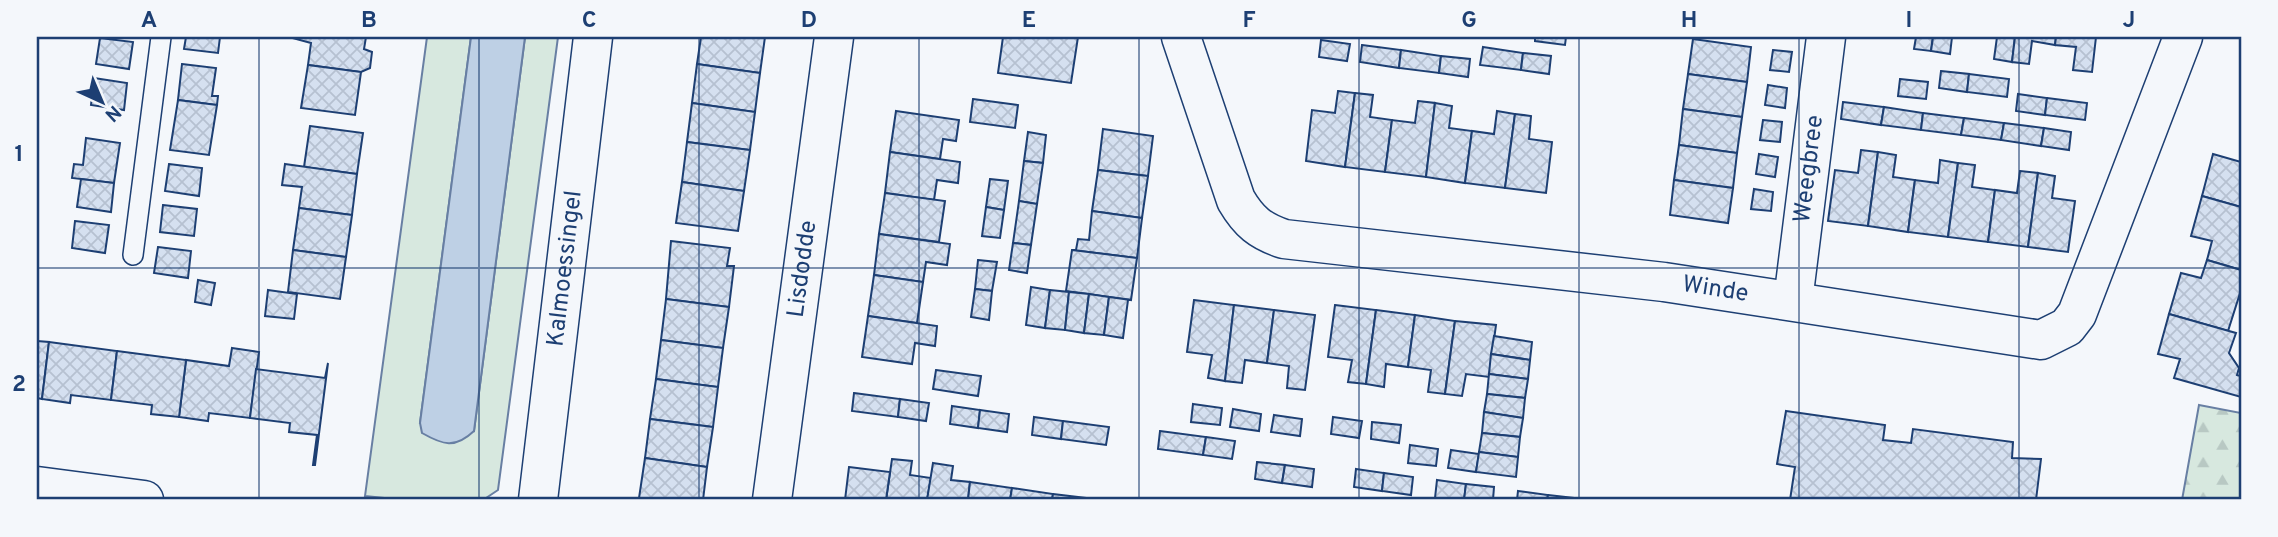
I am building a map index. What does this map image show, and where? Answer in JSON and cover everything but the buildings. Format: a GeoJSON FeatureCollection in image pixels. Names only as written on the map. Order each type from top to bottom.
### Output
{"type":"FeatureCollection","features":[{"type":"Feature","properties":{"kind":"street","name":"Kalmoessingel"},"geometry":{"type":"LineString","coordinates":[[538,500],[593,37]]}},
{"type":"Feature","properties":{"kind":"street","name":"Lisdodde"},"geometry":{"type":"LineString","coordinates":[[772,500],[834,37]]}},
{"type":"Feature","properties":{"kind":"street","name":"Winde"},"geometry":{"type":"LineString","coordinates":[[1181,37],[1236,200],[1248,220],[1264,232],[1284,239],[1664,282],[2041,340],[2067,327],[2077,314],[2183,37]]}},
{"type":"Feature","properties":{"kind":"street","name":"Weegbree"},"geometry":{"type":"LineString","coordinates":[[1793,301],[1826,37]]}},
{"type":"Feature","properties":{"kind":"street"},"geometry":{"type":"LineString","coordinates":[[37,486],[144,500]]}},
{"type":"Feature","properties":{"kind":"lane"},"geometry":{"type":"LineString","coordinates":[[133,255],[161,37]]}},
{"type":"Feature","properties":{"kind":"green space"},"geometry":{"type":"Polygon","coordinates":[[[427,37],[471,37],[420,423],[474,431],[525,37],[558,37],[498,490],[483,500],[404,500],[365,496],[427,37]]]}},
{"type":"Feature","properties":{"kind":"green space"},"geometry":{"type":"Polygon","coordinates":[[[2199,405],[2241,413],[2241,500],[2182,500],[2199,405]]]}},
{"type":"Feature","properties":{"kind":"water"},"geometry":{"type":"Polygon","coordinates":[[[471,37],[525,37],[474,431],[461,441],[449,443],[422,433],[420,423],[471,37]]]}}]}
